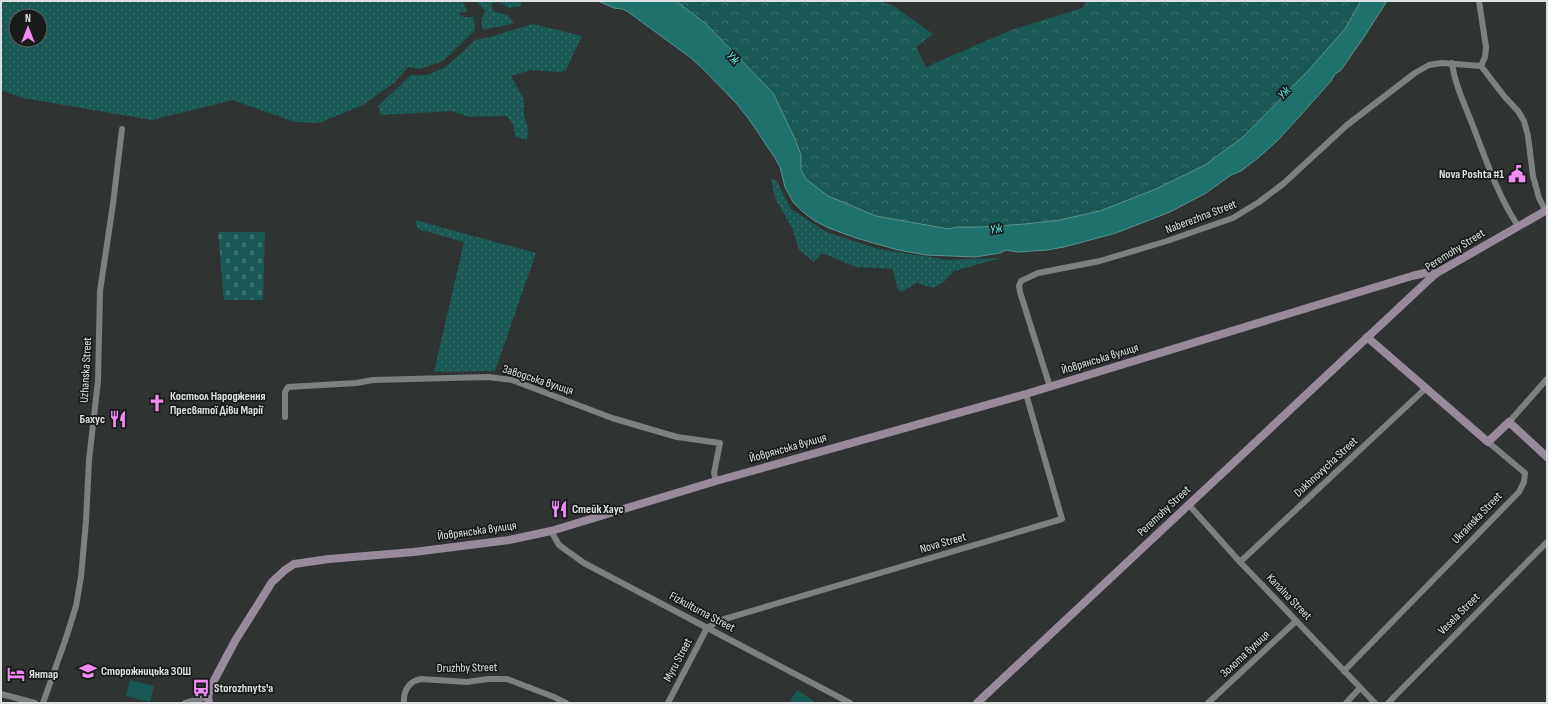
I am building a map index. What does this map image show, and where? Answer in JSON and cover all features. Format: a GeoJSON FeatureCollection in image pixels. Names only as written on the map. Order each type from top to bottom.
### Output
{"type":"FeatureCollection","features":[{"type":"Feature","properties":{"kind":"street"},"geometry":{"type":"LineString","coordinates":[[1479,1],[1486,47],[1485,57],[1481,66],[1504,96],[1518,111],[1524,121],[1528,136],[1533,176],[1539,198],[1546,210]]}},
{"type":"Feature","properties":{"kind":"street","name":"Naberezhna Street"},"geometry":{"type":"LineString","coordinates":[[1050,387],[1020,292],[1019,286],[1021,281],[1038,273],[1100,261],[1167,242],[1233,218],[1260,202],[1283,184],[1346,125],[1415,73],[1429,65],[1442,62],[1481,66]]}},
{"type":"Feature","properties":{"kind":"street"},"geometry":{"type":"LineString","coordinates":[[1452,62],[1456,82],[1481,146],[1504,203],[1518,226]]}},
{"type":"Feature","properties":{"kind":"street","name":"Uzhanska Street"},"geometry":{"type":"LineString","coordinates":[[43,703],[76,606],[81,577],[89,460],[98,381],[102,268],[113,204],[122,129]]}},
{"type":"Feature","properties":{"kind":"street","name":"Peremohy Street"},"geometry":{"type":"LineString","coordinates":[[977,703],[1435,274],[1546,210]]}},
{"type":"Feature","properties":{"kind":"street","name":"Йоврянська вулиця"},"geometry":{"type":"LineString","coordinates":[[208,700],[210,688],[235,641],[261,599],[272,582],[284,570],[294,564],[329,559],[414,552],[510,540],[551,531],[716,481],[1050,387],[1412,276],[1425,273],[1435,274]]}},
{"type":"Feature","properties":{"kind":"street"},"geometry":{"type":"LineString","coordinates":[[1367,337],[1488,442],[1509,422],[1547,379]]}},
{"type":"Feature","properties":{"kind":"street","name":"Заводська вулиця"},"geometry":{"type":"LineString","coordinates":[[285,417],[285,392],[288,387],[356,383],[373,380],[488,377],[502,378],[520,383],[612,418],[677,438],[720,443],[714,473],[716,481]]}},
{"type":"Feature","properties":{"kind":"street","name":"Dukhnovycha Street"},"geometry":{"type":"LineString","coordinates":[[1240,562],[1426,388]]}},
{"type":"Feature","properties":{"kind":"street","name":"Nova Street"},"geometry":{"type":"LineString","coordinates":[[707,628],[718,621],[1062,520],[1026,394]]}},
{"type":"Feature","properties":{"kind":"street"},"geometry":{"type":"LineString","coordinates":[[1509,422],[1547,457]]}},
{"type":"Feature","properties":{"kind":"street","name":"Ukrainska Street"},"geometry":{"type":"LineString","coordinates":[[1344,671],[1519,492],[1524,482],[1525,473],[1488,442]]}},
{"type":"Feature","properties":{"kind":"street","name":"Kanalna Street"},"geometry":{"type":"LineString","coordinates":[[1189,505],[1240,562],[1375,703]]}},
{"type":"Feature","properties":{"kind":"street","name":"Fizkulturna Street"},"geometry":{"type":"LineString","coordinates":[[551,531],[559,545],[584,563],[850,703]]}},
{"type":"Feature","properties":{"kind":"street","name":"Vesela Street"},"geometry":{"type":"LineString","coordinates":[[1388,703],[1547,542]]}},
{"type":"Feature","properties":{"kind":"street","name":"Золота вулиця"},"geometry":{"type":"LineString","coordinates":[[1208,703],[1296,621]]}},
{"type":"Feature","properties":{"kind":"street","name":"Myru Street"},"geometry":{"type":"LineString","coordinates":[[668,703],[707,628]]}},
{"type":"Feature","properties":{"kind":"street","name":"Druzhby Street"},"geometry":{"type":"LineString","coordinates":[[404,703],[405,691],[414,680],[421,679],[467,682],[499,678],[526,685],[566,703]]}},
{"type":"Feature","properties":{"kind":"street"},"geometry":{"type":"LineString","coordinates":[[1346,703],[1360,688]]}},
{"type":"Feature","properties":{"kind":"street"},"geometry":{"type":"LineString","coordinates":[[1,694],[23,702],[35,703]]}},
{"type":"Feature","properties":{"kind":"street"},"geometry":{"type":"LineString","coordinates":[[185,703],[208,700]]}},
{"type":"Feature","properties":{"kind":"green space"},"geometry":{"type":"Polygon","coordinates":[[[1,1],[463,1],[467,12],[458,13],[464,17],[473,17],[475,30],[443,61],[420,69],[408,67],[395,82],[363,105],[319,123],[295,122],[233,100],[152,120],[23,98],[1,90],[1,1]]]}},
{"type":"Feature","properties":{"kind":"green space"},"geometry":{"type":"Polygon","coordinates":[[[476,1],[521,1],[521,6],[509,8],[498,2],[491,4],[493,11],[509,16],[514,23],[483,30],[481,21],[485,11],[476,1]]]}},
{"type":"Feature","properties":{"kind":"green space"},"geometry":{"type":"Polygon","coordinates":[[[676,1],[879,1],[894,6],[933,34],[916,47],[926,67],[1011,30],[1082,8],[1086,1],[1361,1],[1345,29],[1305,74],[1243,137],[1205,165],[1156,189],[1100,211],[1060,220],[981,227],[957,227],[949,229],[876,216],[828,196],[806,179],[801,170],[801,155],[773,93],[706,24],[676,1]]]}},
{"type":"Feature","properties":{"kind":"green space"},"geometry":{"type":"Polygon","coordinates":[[[533,24],[582,36],[566,70],[560,72],[531,70],[511,76],[524,100],[524,115],[528,129],[527,140],[515,136],[513,124],[507,116],[469,117],[452,111],[381,115],[378,106],[411,75],[427,75],[444,68],[475,40],[533,24]]]}},
{"type":"Feature","properties":{"kind":"green space"},"geometry":{"type":"Polygon","coordinates":[[[771,179],[776,180],[791,209],[826,232],[879,249],[948,260],[1001,258],[954,271],[944,282],[933,288],[917,283],[901,292],[897,288],[893,269],[856,267],[822,253],[814,262],[799,250],[792,228],[775,198],[771,179]]]}},
{"type":"Feature","properties":{"kind":"green space"},"geometry":{"type":"Polygon","coordinates":[[[415,220],[536,253],[495,371],[434,372],[464,242],[418,229],[415,220]]]}},
{"type":"Feature","properties":{"kind":"green space"},"geometry":{"type":"Polygon","coordinates":[[[218,232],[265,232],[263,300],[224,300],[218,232]]]}},
{"type":"Feature","properties":{"kind":"green space"},"geometry":{"type":"Polygon","coordinates":[[[130,680],[154,686],[150,702],[126,696],[130,680]]]}},
{"type":"Feature","properties":{"kind":"green space"},"geometry":{"type":"Polygon","coordinates":[[[797,690],[814,701],[813,703],[789,703],[797,690]]]}},
{"type":"Feature","properties":{"kind":"water","name":"Уж"},"geometry":{"type":"Polygon","coordinates":[[[598,1],[676,1],[706,24],[773,93],[801,155],[801,170],[806,179],[828,196],[876,216],[949,229],[957,227],[981,227],[1060,220],[1100,211],[1156,189],[1205,165],[1243,137],[1305,74],[1345,29],[1361,1],[1387,1],[1341,70],[1335,74],[1331,81],[1278,140],[1241,171],[1231,175],[1206,193],[1170,212],[1116,233],[1047,250],[1017,252],[1006,250],[1000,253],[975,257],[926,255],[898,250],[856,238],[815,221],[793,202],[785,187],[780,167],[751,122],[737,104],[703,69],[691,58],[627,11],[614,8],[598,1]]]}},
{"type":"Feature","properties":{"kind":"place","name":"Nova Poshta #1"},"geometry":{"type":"Point","coordinates":[1517,174]}},
{"type":"Feature","properties":{"kind":"place","name":"Костьол Народження Пресвятої Діви Марії"},"geometry":{"type":"Point","coordinates":[157,403]}},
{"type":"Feature","properties":{"kind":"place","name":"Бахус"},"geometry":{"type":"Point","coordinates":[118,419]}},
{"type":"Feature","properties":{"kind":"place","name":"Стейк Хаус"},"geometry":{"type":"Point","coordinates":[559,509]}},
{"type":"Feature","properties":{"kind":"place","name":"Сторожницька ЗОШ"},"geometry":{"type":"Point","coordinates":[88,671]}},
{"type":"Feature","properties":{"kind":"place","name":"Янтар"},"geometry":{"type":"Point","coordinates":[16,674]}},
{"type":"Feature","properties":{"kind":"place","name":"Storozhnyts'a"},"geometry":{"type":"Point","coordinates":[201,688]}}]}
